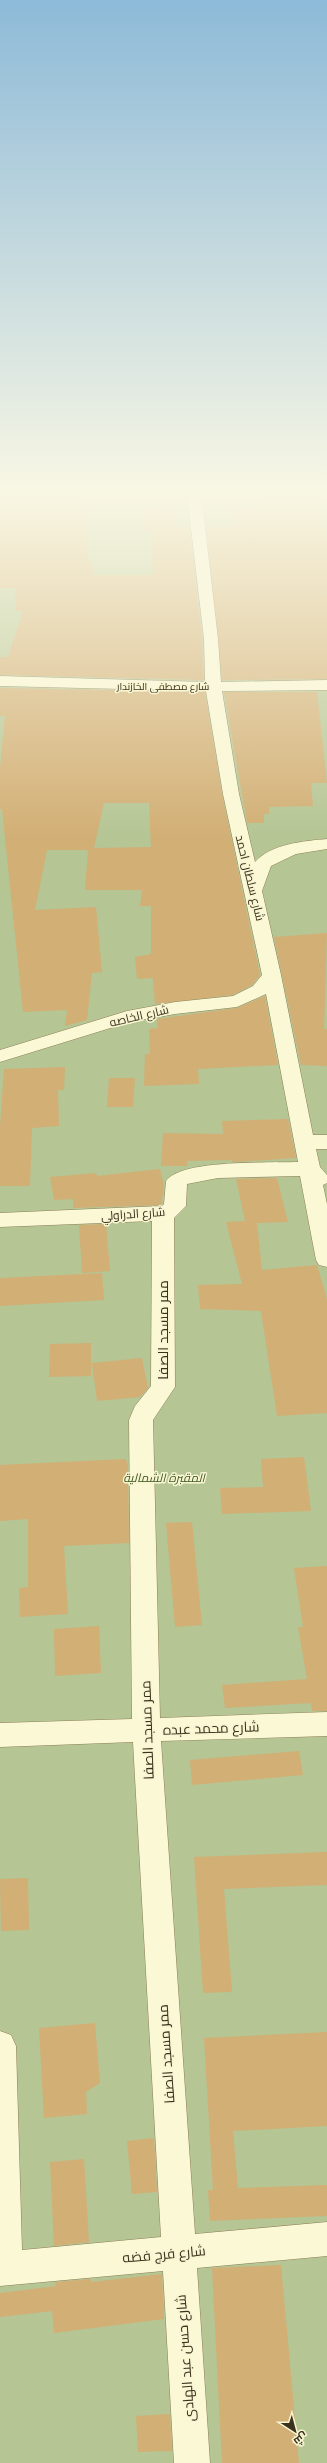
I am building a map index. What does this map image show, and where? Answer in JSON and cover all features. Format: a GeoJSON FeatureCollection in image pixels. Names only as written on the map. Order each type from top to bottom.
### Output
{"type":"FeatureCollection","features":[{"type":"Feature","properties":{"kind":"street","name":"شارع سلطان احمد"},"geometry":{"type":"LineString","coordinates":[[207,608],[211,639],[213,686],[239,836],[254,889],[272,975],[327,1260]]}},
{"type":"Feature","properties":{"kind":"street","name":"شارع مصطفى الخازندار"},"geometry":{"type":"LineString","coordinates":[[0,681],[153,687],[327,685]]}},
{"type":"Feature","properties":{"kind":"street"},"geometry":{"type":"LineString","coordinates":[[254,889],[260,867],[268,860],[291,850],[327,844]]}},
{"type":"Feature","properties":{"kind":"street","name":"شارع الخاصه"},"geometry":{"type":"LineString","coordinates":[[0,1056],[127,1017],[174,1008],[237,1001],[260,990],[272,975]]}},
{"type":"Feature","properties":{"kind":"street"},"geometry":{"type":"LineString","coordinates":[[304,1142],[327,1142]]}},
{"type":"Feature","properties":{"kind":"street"},"geometry":{"type":"LineString","coordinates":[[309,1169],[327,1187]]}},
{"type":"Feature","properties":{"kind":"street","name":"شارع الدراولي"},"geometry":{"type":"LineString","coordinates":[[0,1220],[163,1214],[174,1208],[177,1180],[183,1176],[200,1172],[309,1169]]}},
{"type":"Feature","properties":{"kind":"street","name":"ممر مسجد الصفا"},"geometry":{"type":"LineString","coordinates":[[163,1214],[163,1387],[144,1412],[141,1420],[146,1730],[178,2253]]}},
{"type":"Feature","properties":{"kind":"street","name":"شارع محمد عبده"},"geometry":{"type":"LineString","coordinates":[[0,1735],[327,1724]]}},
{"type":"Feature","properties":{"kind":"street"},"geometry":{"type":"LineString","coordinates":[[0,2046],[2,2269]]}},
{"type":"Feature","properties":{"kind":"street","name":"شارع فرج فضه"},"geometry":{"type":"LineString","coordinates":[[2,2269],[327,2239]]}},
{"type":"Feature","properties":{"kind":"street","name":"شارع حسن عبد الهادى"},"geometry":{"type":"LineString","coordinates":[[178,2253],[192,2463]]}},
{"type":"Feature","properties":{"kind":"green space","name":"المقبرة الشمالية"},"geometry":{"type":"Polygon","coordinates":[[[0,608],[327,608],[327,2463],[0,2463],[0,608]]]}},
{"type":"Feature","properties":{"kind":"building"},"geometry":{"type":"Polygon","coordinates":[[[16,608],[198,608],[202,639],[203,680],[0,675],[0,657],[8,657],[23,611],[16,611],[16,608]]]}},
{"type":"Feature","properties":{"kind":"building"},"geometry":{"type":"Polygon","coordinates":[[[215,608],[327,608],[327,679],[222,680],[215,608]]]}},
{"type":"Feature","properties":{"kind":"building"},"geometry":{"type":"Polygon","coordinates":[[[0,688],[205,692],[222,794],[260,975],[252,985],[233,995],[155,1004],[153,978],[137,979],[135,957],[151,954],[151,906],[140,906],[142,890],[85,890],[88,850],[47,850],[35,910],[96,907],[102,972],[92,973],[87,1020],[65,1026],[67,1010],[23,1012],[2,809],[0,809],[0,768],[5,716],[0,716],[0,688]],[[104,803],[94,848],[151,847],[149,803],[104,803]]]}},
{"type":"Feature","properties":{"kind":"building"},"geometry":{"type":"Polygon","coordinates":[[[224,692],[317,692],[327,783],[311,783],[313,806],[269,807],[269,814],[264,814],[264,823],[247,823],[224,692]]]}},
{"type":"Feature","properties":{"kind":"building"},"geometry":{"type":"Polygon","coordinates":[[[327,933],[324,1029],[327,1029],[327,1066],[301,1065],[274,937],[327,933]]]}},
{"type":"Feature","properties":{"kind":"building"},"geometry":{"type":"Polygon","coordinates":[[[265,996],[278,1065],[198,1069],[199,1084],[144,1086],[145,1054],[150,1054],[149,1029],[158,1028],[157,1019],[237,1008],[265,996]]]}},
{"type":"Feature","properties":{"kind":"building"},"geometry":{"type":"Polygon","coordinates":[[[65,1067],[64,1090],[58,1090],[59,1126],[32,1128],[30,1186],[0,1186],[0,1126],[4,1069],[65,1067]]]}},
{"type":"Feature","properties":{"kind":"building"},"geometry":{"type":"Polygon","coordinates":[[[109,1078],[135,1078],[133,1107],[107,1107],[109,1078]]]}},
{"type":"Feature","properties":{"kind":"building"},"geometry":{"type":"Polygon","coordinates":[[[288,1119],[296,1158],[232,1162],[232,1160],[187,1161],[187,1166],[161,1166],[163,1133],[223,1134],[222,1121],[288,1119]]]}},
{"type":"Feature","properties":{"kind":"building"},"geometry":{"type":"Polygon","coordinates":[[[160,1169],[164,1186],[161,1205],[73,1208],[73,1199],[54,1200],[50,1177],[96,1173],[97,1176],[160,1169]]]}},
{"type":"Feature","properties":{"kind":"building"},"geometry":{"type":"Polygon","coordinates":[[[277,1178],[288,1222],[257,1223],[262,1270],[317,1265],[327,1299],[327,1413],[277,1416],[261,1311],[200,1309],[198,1285],[242,1284],[226,1222],[245,1221],[236,1179],[277,1178]]]}},
{"type":"Feature","properties":{"kind":"building"},"geometry":{"type":"Polygon","coordinates":[[[106,1224],[110,1271],[82,1273],[79,1225],[106,1224]]]}},
{"type":"Feature","properties":{"kind":"building"},"geometry":{"type":"Polygon","coordinates":[[[102,1273],[104,1300],[0,1306],[0,1278],[102,1273]]]}},
{"type":"Feature","properties":{"kind":"building"},"geometry":{"type":"Polygon","coordinates":[[[91,1343],[91,1376],[49,1377],[50,1344],[91,1343]]]}},
{"type":"Feature","properties":{"kind":"building"},"geometry":{"type":"Polygon","coordinates":[[[142,1358],[148,1388],[140,1397],[97,1401],[92,1363],[142,1358]]]}},
{"type":"Feature","properties":{"kind":"building"},"geometry":{"type":"Polygon","coordinates":[[[304,1457],[311,1511],[222,1514],[220,1488],[263,1487],[261,1459],[304,1457]]]}},
{"type":"Feature","properties":{"kind":"building"},"geometry":{"type":"Polygon","coordinates":[[[125,1459],[128,1464],[129,1543],[64,1546],[68,1614],[20,1617],[19,1588],[28,1587],[28,1519],[0,1521],[0,1465],[125,1459]]]}},
{"type":"Feature","properties":{"kind":"building"},"geometry":{"type":"Polygon","coordinates":[[[192,1522],[202,1625],[175,1627],[166,1523],[192,1522]]]}},
{"type":"Feature","properties":{"kind":"building"},"geometry":{"type":"Polygon","coordinates":[[[327,1566],[327,1711],[312,1711],[311,1703],[225,1708],[222,1685],[307,1679],[298,1627],[303,1627],[294,1568],[327,1566]]]}},
{"type":"Feature","properties":{"kind":"building"},"geometry":{"type":"Polygon","coordinates":[[[99,1626],[101,1673],[55,1676],[54,1629],[99,1626]]]}},
{"type":"Feature","properties":{"kind":"building"},"geometry":{"type":"Polygon","coordinates":[[[299,1751],[303,1775],[192,1785],[190,1760],[299,1751]]]}},
{"type":"Feature","properties":{"kind":"building"},"geometry":{"type":"Polygon","coordinates":[[[327,1852],[327,1885],[224,1889],[232,1992],[203,1993],[194,1857],[327,1852]]]}},
{"type":"Feature","properties":{"kind":"building"},"geometry":{"type":"Polygon","coordinates":[[[28,1878],[29,1930],[1,1931],[0,1879],[28,1878]]]}},
{"type":"Feature","properties":{"kind":"building"},"geometry":{"type":"Polygon","coordinates":[[[95,2023],[100,2083],[86,2092],[87,2114],[44,2118],[39,2028],[95,2023]]]}},
{"type":"Feature","properties":{"kind":"building"},"geometry":{"type":"Polygon","coordinates":[[[327,2032],[327,2126],[233,2131],[238,2188],[327,2185],[327,2216],[210,2221],[208,2190],[213,2190],[204,2038],[327,2032]]]}},
{"type":"Feature","properties":{"kind":"building"},"geometry":{"type":"Polygon","coordinates":[[[154,2138],[157,2192],[132,2194],[127,2141],[154,2138]]]}},
{"type":"Feature","properties":{"kind":"building"},"geometry":{"type":"Polygon","coordinates":[[[84,2159],[89,2242],[54,2246],[50,2162],[84,2159]]]}},
{"type":"Feature","properties":{"kind":"building"},"geometry":{"type":"Polygon","coordinates":[[[281,2265],[299,2463],[222,2463],[212,2268],[281,2265]]]}},
{"type":"Feature","properties":{"kind":"building"},"geometry":{"type":"Polygon","coordinates":[[[162,2274],[164,2319],[54,2333],[52,2311],[0,2317],[0,2293],[56,2286],[55,2282],[91,2279],[91,2282],[162,2274]]]}},
{"type":"Feature","properties":{"kind":"building"},"geometry":{"type":"Polygon","coordinates":[[[170,2414],[172,2451],[138,2452],[136,2416],[170,2414]]]}}]}
